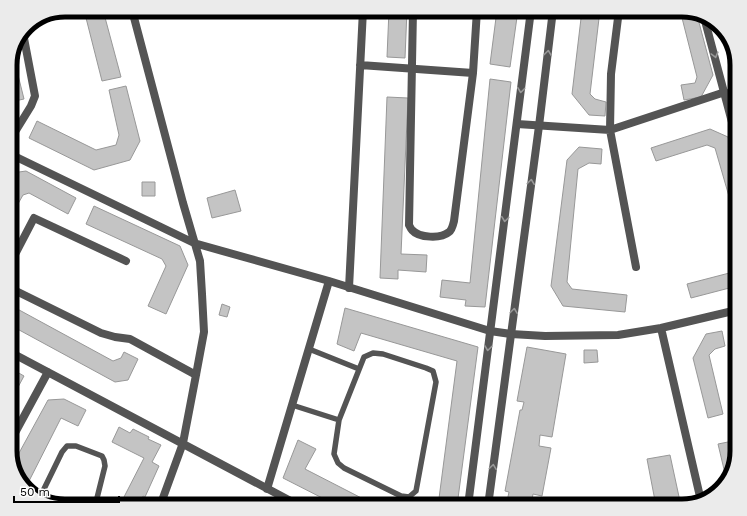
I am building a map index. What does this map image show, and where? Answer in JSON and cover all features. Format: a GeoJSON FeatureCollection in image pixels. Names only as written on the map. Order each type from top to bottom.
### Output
{"type":"FeatureCollection","features":[{"type":"Feature","properties":{"kind":"street"},"geometry":{"type":"LineString","coordinates":[[134,17],[200,261],[204,332],[182,443],[162,499]]}},
{"type":"Feature","properties":{"kind":"street"},"geometry":{"type":"LineString","coordinates":[[349,288],[362,17]]}},
{"type":"Feature","properties":{"kind":"street"},"geometry":{"type":"LineString","coordinates":[[413,17],[409,225],[412,231],[425,236],[435,237],[449,232],[454,221],[473,73],[477,17]]}},
{"type":"Feature","properties":{"kind":"street"},"geometry":{"type":"LineString","coordinates":[[469,499],[530,17]]}},
{"type":"Feature","properties":{"kind":"street"},"geometry":{"type":"LineString","coordinates":[[489,499],[552,17]]}},
{"type":"Feature","properties":{"kind":"street"},"geometry":{"type":"LineString","coordinates":[[618,17],[611,74],[610,130],[636,267]]}},
{"type":"Feature","properties":{"kind":"street"},"geometry":{"type":"LineString","coordinates":[[706,24],[730,112]]}},
{"type":"Feature","properties":{"kind":"street"},"geometry":{"type":"LineString","coordinates":[[17,129],[31,106],[35,96],[24,40]]}},
{"type":"Feature","properties":{"kind":"street"},"geometry":{"type":"LineString","coordinates":[[360,65],[473,73]]}},
{"type":"Feature","properties":{"kind":"street"},"geometry":{"type":"LineString","coordinates":[[517,124],[610,130],[725,92]]}},
{"type":"Feature","properties":{"kind":"street"},"geometry":{"type":"LineString","coordinates":[[17,157],[194,243],[329,281],[490,331],[545,336],[618,335],[661,328],[730,312]]}},
{"type":"Feature","properties":{"kind":"street"},"geometry":{"type":"LineString","coordinates":[[17,251],[34,218],[126,261]]}},
{"type":"Feature","properties":{"kind":"street"},"geometry":{"type":"LineString","coordinates":[[267,489],[329,281]]}},
{"type":"Feature","properties":{"kind":"street"},"geometry":{"type":"LineString","coordinates":[[17,292],[100,333],[130,339],[196,375]]}},
{"type":"Feature","properties":{"kind":"street"},"geometry":{"type":"LineString","coordinates":[[661,328],[699,495]]}},
{"type":"Feature","properties":{"kind":"street"},"geometry":{"type":"LineString","coordinates":[[17,356],[285,499]]}},
{"type":"Feature","properties":{"kind":"street"},"geometry":{"type":"LineString","coordinates":[[17,429],[48,372]]}},
{"type":"Feature","properties":{"kind":"lane"},"geometry":{"type":"LineString","coordinates":[[309,350],[359,369]]}},
{"type":"Feature","properties":{"kind":"lane"},"geometry":{"type":"LineString","coordinates":[[373,352],[433,371],[436,382],[435,390],[416,491],[409,497],[401,496],[344,468],[338,463],[334,454],[339,420],[364,357],[373,352]]}},
{"type":"Feature","properties":{"kind":"lane"},"geometry":{"type":"LineString","coordinates":[[292,405],[339,420]]}},
{"type":"Feature","properties":{"kind":"lane"},"geometry":{"type":"LineString","coordinates":[[42,493],[62,452],[67,446],[76,446],[102,456],[104,460],[97,499]]}},
{"type":"Feature","properties":{"kind":"building"},"geometry":{"type":"Polygon","coordinates":[[[86,17],[105,17],[121,77],[102,81],[86,17]]]}},
{"type":"Feature","properties":{"kind":"building"},"geometry":{"type":"Polygon","coordinates":[[[389,17],[407,17],[405,58],[387,57],[389,17]]]}},
{"type":"Feature","properties":{"kind":"building"},"geometry":{"type":"Polygon","coordinates":[[[496,17],[517,17],[510,67],[490,64],[496,17]]]}},
{"type":"Feature","properties":{"kind":"building"},"geometry":{"type":"Polygon","coordinates":[[[581,17],[599,17],[590,94],[595,99],[606,102],[605,116],[589,115],[572,94],[581,17]]]}},
{"type":"Feature","properties":{"kind":"building"},"geometry":{"type":"Polygon","coordinates":[[[682,17],[688,17],[698,20],[713,75],[701,97],[684,100],[681,85],[695,83],[697,77],[682,17]]]}},
{"type":"Feature","properties":{"kind":"building"},"geometry":{"type":"Polygon","coordinates":[[[17,71],[24,99],[17,100],[17,71]]]}},
{"type":"Feature","properties":{"kind":"building"},"geometry":{"type":"Polygon","coordinates":[[[490,79],[511,82],[485,307],[465,306],[466,300],[440,297],[442,280],[470,283],[490,79]]]}},
{"type":"Feature","properties":{"kind":"building"},"geometry":{"type":"Polygon","coordinates":[[[126,86],[140,141],[130,160],[94,170],[29,138],[37,121],[96,150],[116,145],[119,135],[109,90],[126,86]]]}},
{"type":"Feature","properties":{"kind":"building"},"geometry":{"type":"Polygon","coordinates":[[[387,97],[408,98],[401,254],[427,255],[426,272],[398,270],[398,279],[380,278],[387,97]]]}},
{"type":"Feature","properties":{"kind":"building"},"geometry":{"type":"Polygon","coordinates":[[[710,129],[728,137],[730,145],[730,200],[715,148],[707,145],[656,161],[651,148],[710,129]]]}},
{"type":"Feature","properties":{"kind":"building"},"geometry":{"type":"Polygon","coordinates":[[[579,147],[602,149],[601,164],[589,163],[578,169],[567,282],[572,289],[627,295],[625,312],[563,306],[551,286],[567,160],[579,147]]]}},
{"type":"Feature","properties":{"kind":"building"},"geometry":{"type":"Polygon","coordinates":[[[26,171],[76,198],[68,214],[29,193],[23,195],[17,206],[17,172],[26,171]]]}},
{"type":"Feature","properties":{"kind":"building"},"geometry":{"type":"Polygon","coordinates":[[[142,182],[155,182],[155,196],[142,196],[142,182]]]}},
{"type":"Feature","properties":{"kind":"building"},"geometry":{"type":"Polygon","coordinates":[[[235,190],[241,211],[212,218],[207,198],[235,190]]]}},
{"type":"Feature","properties":{"kind":"building"},"geometry":{"type":"Polygon","coordinates":[[[94,206],[180,246],[188,265],[166,314],[148,306],[166,266],[162,259],[86,224],[94,206]]]}},
{"type":"Feature","properties":{"kind":"building"},"geometry":{"type":"Polygon","coordinates":[[[730,273],[730,288],[691,298],[687,284],[730,273]]]}},
{"type":"Feature","properties":{"kind":"building"},"geometry":{"type":"Polygon","coordinates":[[[222,304],[230,307],[227,317],[219,315],[222,304]]]}},
{"type":"Feature","properties":{"kind":"building"},"geometry":{"type":"Polygon","coordinates":[[[345,308],[478,347],[458,499],[439,499],[457,361],[361,333],[354,351],[337,344],[345,308]]]}},
{"type":"Feature","properties":{"kind":"building"},"geometry":{"type":"Polygon","coordinates":[[[17,309],[113,361],[121,358],[124,352],[138,359],[128,380],[115,382],[17,329],[17,309]]]}},
{"type":"Feature","properties":{"kind":"building"},"geometry":{"type":"Polygon","coordinates":[[[722,331],[725,346],[715,349],[709,355],[723,414],[708,418],[693,358],[706,334],[722,331]]]}},
{"type":"Feature","properties":{"kind":"building"},"geometry":{"type":"Polygon","coordinates":[[[527,347],[566,354],[552,437],[540,435],[539,446],[551,448],[542,496],[533,494],[532,499],[508,499],[509,492],[505,491],[520,410],[522,410],[524,402],[517,401],[527,347]]]}},
{"type":"Feature","properties":{"kind":"building"},"geometry":{"type":"Polygon","coordinates":[[[584,350],[597,350],[598,362],[584,363],[584,350]]]}},
{"type":"Feature","properties":{"kind":"building"},"geometry":{"type":"Polygon","coordinates":[[[17,372],[24,376],[17,389],[17,372]]]}},
{"type":"Feature","properties":{"kind":"building"},"geometry":{"type":"Polygon","coordinates":[[[64,399],[86,410],[78,426],[61,418],[29,482],[23,475],[17,456],[48,400],[64,399]]]}},
{"type":"Feature","properties":{"kind":"building"},"geometry":{"type":"Polygon","coordinates":[[[119,427],[130,433],[133,429],[149,437],[148,439],[161,445],[152,462],[159,466],[145,497],[143,496],[142,499],[126,499],[124,497],[144,458],[112,442],[119,427]]]}},
{"type":"Feature","properties":{"kind":"building"},"geometry":{"type":"Polygon","coordinates":[[[298,440],[316,449],[305,469],[363,499],[324,499],[283,478],[298,440]]]}},
{"type":"Feature","properties":{"kind":"building"},"geometry":{"type":"Polygon","coordinates":[[[730,442],[729,460],[725,472],[718,444],[730,442]]]}},
{"type":"Feature","properties":{"kind":"building"},"geometry":{"type":"Polygon","coordinates":[[[670,455],[679,499],[655,499],[647,459],[670,455]]]}}]}
